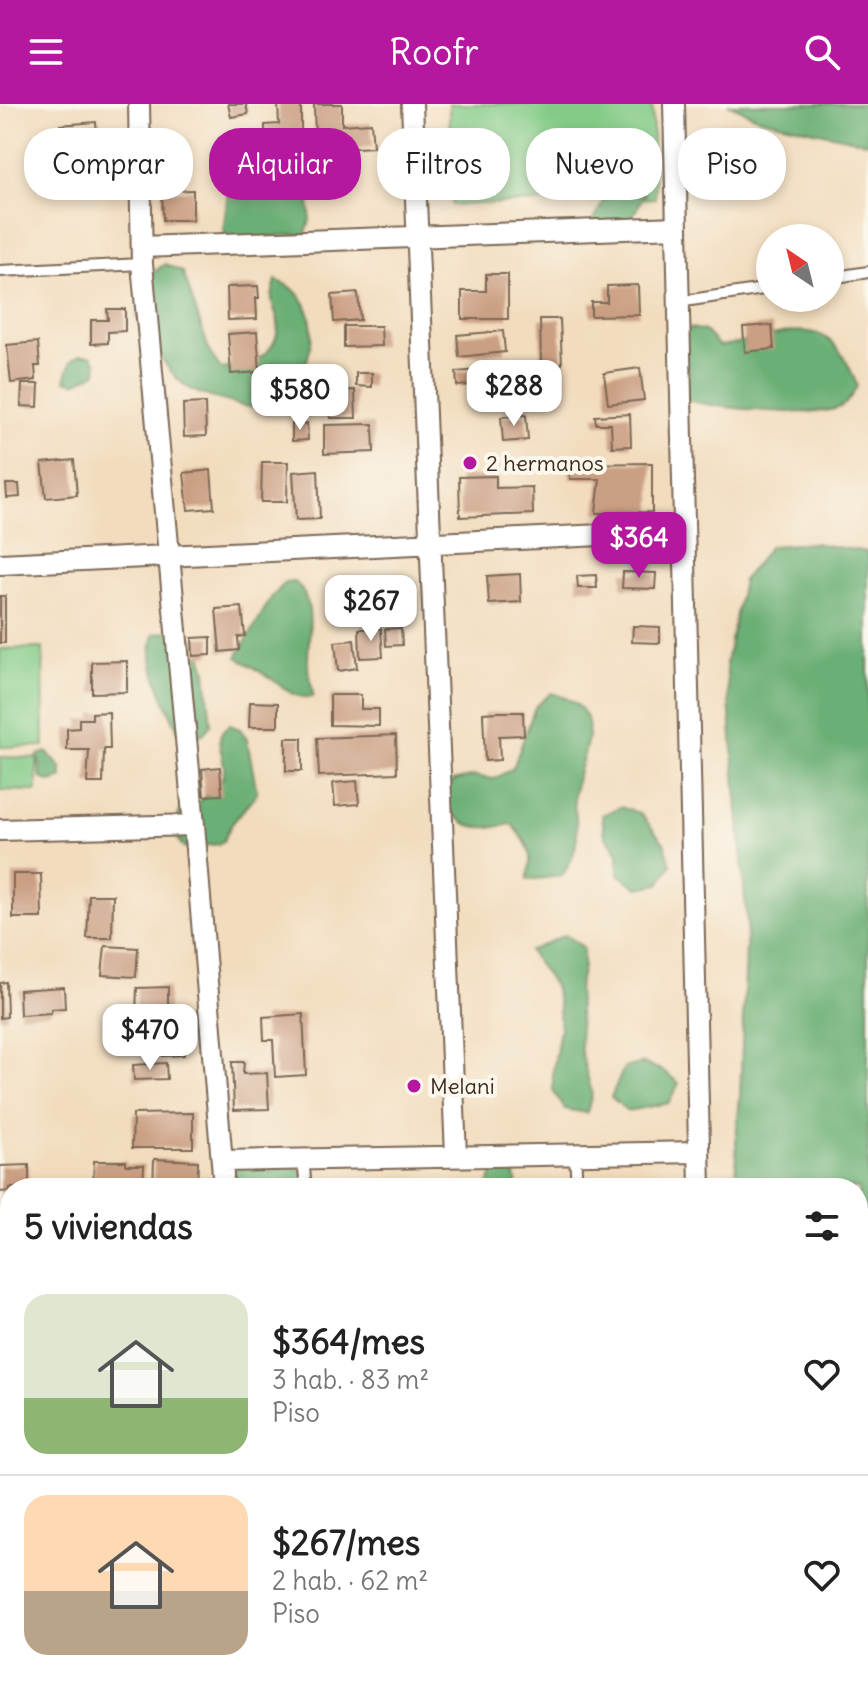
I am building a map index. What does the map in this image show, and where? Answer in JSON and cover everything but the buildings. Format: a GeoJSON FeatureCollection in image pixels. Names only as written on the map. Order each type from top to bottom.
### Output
{"type":"FeatureCollection","features":[{"type":"Feature","properties":{"kind":"street"},"geometry":{"type":"LineString","coordinates":[[139,104],[142,256],[194,825],[221,1178]]}},
{"type":"Feature","properties":{"kind":"street"},"geometry":{"type":"LineString","coordinates":[[412,104],[456,1156]]}},
{"type":"Feature","properties":{"kind":"street"},"geometry":{"type":"LineString","coordinates":[[674,104],[699,1178]]}},
{"type":"Feature","properties":{"kind":"street"},"geometry":{"type":"LineString","coordinates":[[142,256],[417,236],[677,227]]}},
{"type":"Feature","properties":{"kind":"street"},"geometry":{"type":"LineString","coordinates":[[0,564],[683,531]]}},
{"type":"Feature","properties":{"kind":"street"},"geometry":{"type":"LineString","coordinates":[[0,830],[194,825]]}},
{"type":"Feature","properties":{"kind":"street"},"geometry":{"type":"LineString","coordinates":[[222,1161],[698,1152]]}},
{"type":"Feature","properties":{"kind":"lane"},"geometry":{"type":"LineString","coordinates":[[0,271],[142,256]]}},
{"type":"Feature","properties":{"kind":"lane"},"geometry":{"type":"LineString","coordinates":[[844,276],[868,272]]}},
{"type":"Feature","properties":{"kind":"lane"},"geometry":{"type":"LineString","coordinates":[[678,302],[756,290]]}},
{"type":"Feature","properties":{"kind":"lane"},"geometry":{"type":"LineString","coordinates":[[575,1154],[576,1178]]}},
{"type":"Feature","properties":{"kind":"lane"},"geometry":{"type":"LineString","coordinates":[[303,1159],[305,1178]]}},
{"type":"Feature","properties":{"kind":"green space"},"geometry":{"type":"Polygon","coordinates":[[[449,104],[652,104],[653,128],[526,128],[526,200],[597,200],[452,205],[452,200],[510,200],[510,128],[450,128],[449,104]]]}},
{"type":"Feature","properties":{"kind":"green space"},"geometry":{"type":"Polygon","coordinates":[[[728,104],[868,104],[868,143],[761,119],[728,104]]]}},
{"type":"Feature","properties":{"kind":"green space"},"geometry":{"type":"Polygon","coordinates":[[[227,200],[308,200],[310,216],[305,234],[233,239],[223,232],[227,200]]]}},
{"type":"Feature","properties":{"kind":"green space"},"geometry":{"type":"Polygon","coordinates":[[[604,200],[641,200],[624,233],[583,240],[604,200]]]}},
{"type":"Feature","properties":{"kind":"green space"},"geometry":{"type":"Polygon","coordinates":[[[165,264],[183,272],[210,353],[221,369],[252,362],[268,351],[277,334],[278,320],[272,299],[276,280],[293,289],[305,304],[311,321],[311,341],[307,360],[286,393],[270,403],[248,407],[200,393],[173,374],[137,317],[148,276],[165,264]]]}},
{"type":"Feature","properties":{"kind":"green space"},"geometry":{"type":"Polygon","coordinates":[[[686,327],[705,331],[719,346],[784,333],[802,331],[818,334],[832,343],[845,360],[857,386],[842,406],[811,412],[742,409],[686,400],[667,336],[686,327]]]}},
{"type":"Feature","properties":{"kind":"green space"},"geometry":{"type":"Polygon","coordinates":[[[80,355],[91,355],[97,363],[96,373],[76,383],[65,380],[71,361],[80,355]]]}},
{"type":"Feature","properties":{"kind":"green space"},"geometry":{"type":"Polygon","coordinates":[[[813,543],[868,552],[868,1178],[737,1178],[747,924],[726,663],[743,580],[770,546],[813,543]]]}},
{"type":"Feature","properties":{"kind":"green space"},"geometry":{"type":"Polygon","coordinates":[[[295,582],[307,600],[309,610],[308,666],[313,697],[293,694],[237,657],[271,598],[285,583],[295,582]]]}},
{"type":"Feature","properties":{"kind":"green space"},"geometry":{"type":"Polygon","coordinates":[[[164,632],[194,642],[206,672],[211,725],[203,734],[182,741],[160,688],[152,659],[154,634],[164,632]]]}},
{"type":"Feature","properties":{"kind":"green space"},"geometry":{"type":"Polygon","coordinates":[[[43,648],[44,746],[0,747],[0,649],[43,648]]]}},
{"type":"Feature","properties":{"kind":"green space"},"geometry":{"type":"Polygon","coordinates":[[[551,693],[571,700],[588,721],[586,748],[574,794],[576,842],[573,856],[562,876],[527,880],[529,850],[512,824],[471,826],[456,816],[442,797],[453,781],[474,776],[494,779],[513,768],[535,707],[551,693]]]}},
{"type":"Feature","properties":{"kind":"green space"},"geometry":{"type":"Polygon","coordinates":[[[230,725],[240,729],[247,739],[257,793],[219,844],[185,848],[177,834],[181,806],[192,806],[222,779],[224,765],[220,736],[230,725]]]}},
{"type":"Feature","properties":{"kind":"green space"},"geometry":{"type":"Polygon","coordinates":[[[47,752],[61,768],[62,778],[51,782],[41,778],[38,755],[47,752]]]}},
{"type":"Feature","properties":{"kind":"green space"},"geometry":{"type":"Polygon","coordinates":[[[0,757],[37,758],[37,791],[0,790],[0,757]]]}},
{"type":"Feature","properties":{"kind":"green space"},"geometry":{"type":"Polygon","coordinates":[[[620,807],[640,813],[665,844],[671,865],[659,884],[638,888],[618,874],[618,853],[605,835],[602,815],[620,807]]]}},
{"type":"Feature","properties":{"kind":"green space"},"geometry":{"type":"Polygon","coordinates":[[[565,935],[583,947],[578,989],[581,1053],[592,1093],[587,1113],[565,1109],[553,1091],[560,1029],[559,1007],[554,986],[529,951],[565,935]]]}},
{"type":"Feature","properties":{"kind":"green space"},"geometry":{"type":"Polygon","coordinates":[[[643,1063],[663,1071],[679,1083],[669,1103],[627,1111],[611,1097],[624,1068],[643,1063]]]}},
{"type":"Feature","properties":{"kind":"green space"},"geometry":{"type":"Polygon","coordinates":[[[283,1162],[304,1172],[306,1178],[224,1178],[240,1163],[283,1162]]]}},
{"type":"Feature","properties":{"kind":"green space"},"geometry":{"type":"Polygon","coordinates":[[[497,1163],[516,1178],[491,1178],[497,1163]]]}},
{"type":"Feature","properties":{"kind":"place","name":"2 hermanos"},"geometry":{"type":"Point","coordinates":[470,463]}},
{"type":"Feature","properties":{"kind":"place","name":"Melani"},"geometry":{"type":"Point","coordinates":[414,1086]}}]}
